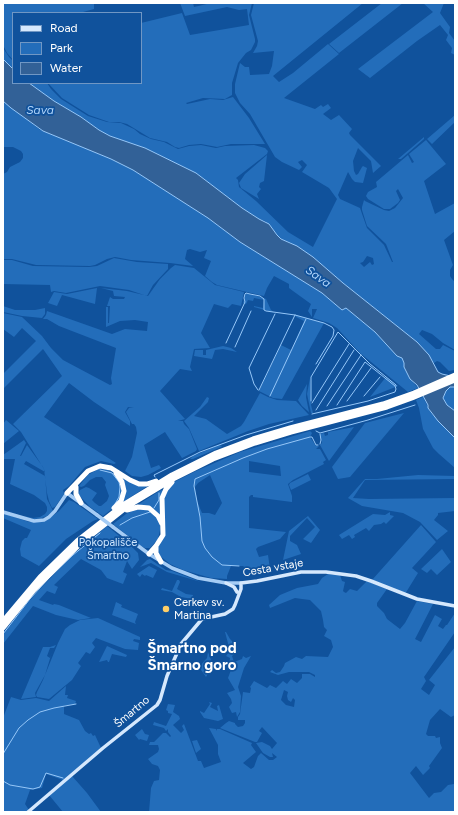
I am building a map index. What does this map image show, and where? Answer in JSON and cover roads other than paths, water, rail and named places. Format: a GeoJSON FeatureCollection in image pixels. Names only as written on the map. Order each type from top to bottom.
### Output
{"type":"FeatureCollection","features":[{"type":"Feature","properties":{"kind":"highway"},"geometry":{"type":"LineString","coordinates":[[3,621],[49,567],[77,541],[101,521],[139,494],[172,475],[210,456],[253,439],[410,397],[455,375]]}},
{"type":"Feature","properties":{"kind":"highway"},"geometry":{"type":"LineString","coordinates":[[3,628],[56,566],[80,544],[117,514],[150,492],[184,473],[225,454],[267,439],[374,410],[455,380]]}},
{"type":"Feature","properties":{"kind":"highway"},"geometry":{"type":"LineString","coordinates":[[69,494],[86,472],[98,467],[104,466],[111,468],[130,480],[141,484],[150,483],[165,476],[172,475]]}},
{"type":"Feature","properties":{"kind":"highway"},"geometry":{"type":"LineString","coordinates":[[69,494],[87,474],[98,468],[110,470],[119,477],[124,489],[122,498],[117,506],[101,521]]}},
{"type":"Feature","properties":{"kind":"highway"},"geometry":{"type":"LineString","coordinates":[[148,554],[156,546],[164,533],[162,506],[164,494],[170,484],[184,473]]}},
{"type":"Feature","properties":{"kind":"highway"},"geometry":{"type":"LineString","coordinates":[[76,487],[76,494],[81,503]]}},
{"type":"Feature","properties":{"kind":"highway"},"geometry":{"type":"LineString","coordinates":[[117,514],[132,508],[142,507],[150,509],[158,516],[162,526],[161,533],[159,540],[148,554]]}},
{"type":"Feature","properties":{"kind":"highway"},"geometry":{"type":"LineString","coordinates":[[156,546],[156,553],[161,562]]}},
{"type":"Feature","properties":{"kind":"main road","name":"Cesta vstaje"},"geometry":{"type":"LineString","coordinates":[[241,583],[301,572],[326,572],[361,578],[417,599],[455,606]]}},
{"type":"Feature","properties":{"kind":"main road"},"geometry":{"type":"LineString","coordinates":[[226,583],[234,587],[238,597]]}},
{"type":"Feature","properties":{"kind":"main road"},"geometry":{"type":"LineString","coordinates":[[237,592],[238,586],[241,583]]}},
{"type":"Feature","properties":{"kind":"main road"},"geometry":{"type":"LineString","coordinates":[[238,597],[241,589],[241,583]]}},
{"type":"Feature","properties":{"kind":"main road","name":"Šmartno"},"geometry":{"type":"LineString","coordinates":[[28,812],[103,748],[157,705],[177,651],[186,637],[203,618],[225,614],[231,611],[235,606],[238,597]]}},
{"type":"Feature","properties":{"kind":"street","name":"Cesta vstaje"},"geometry":{"type":"LineString","coordinates":[[69,494],[148,554],[172,568],[198,578],[226,583],[241,583]]}},
{"type":"Feature","properties":{"kind":"street"},"geometry":{"type":"LineString","coordinates":[[3,512],[29,520],[39,521],[49,517],[69,494]]}},
{"type":"Feature","properties":{"kind":"water","name":"Sava"},"geometry":{"type":"Polygon","coordinates":[[[3,59],[12,68],[12,84],[30,84],[54,101],[110,136],[145,148],[196,173],[242,208],[269,224],[281,239],[297,246],[313,257],[417,342],[429,355],[438,372],[455,377],[455,387],[450,387],[446,391],[443,398],[447,405],[455,411],[455,438],[438,421],[428,408],[428,405],[417,385],[410,379],[404,367],[402,358],[397,356],[375,332],[346,308],[342,310],[322,293],[240,242],[208,218],[133,170],[111,159],[43,131],[3,101],[3,59]]]}},
{"type":"Feature","properties":{"kind":"waterway"},"geometry":{"type":"LineString","coordinates":[[226,343],[245,302],[245,294],[260,296],[264,299],[264,310],[266,311],[295,315],[324,323],[332,327],[334,330],[333,336],[316,364]]}},
{"type":"Feature","properties":{"kind":"waterway"},"geometry":{"type":"LineString","coordinates":[[235,347],[251,311]]}},
{"type":"Feature","properties":{"kind":"waterway"},"geometry":{"type":"LineString","coordinates":[[258,390],[254,384],[249,368],[275,314]]}},
{"type":"Feature","properties":{"kind":"waterway"},"geometry":{"type":"LineString","coordinates":[[259,390],[295,315]]}},
{"type":"Feature","properties":{"kind":"waterway"},"geometry":{"type":"LineString","coordinates":[[270,396],[306,319]]}},
{"type":"Feature","properties":{"kind":"waterway"},"geometry":{"type":"LineString","coordinates":[[311,401],[311,377],[338,332],[370,364],[396,386]]}},
{"type":"Feature","properties":{"kind":"waterway"},"geometry":{"type":"LineString","coordinates":[[312,403],[349,344]]}},
{"type":"Feature","properties":{"kind":"waterway"},"geometry":{"type":"LineString","coordinates":[[316,410],[354,350]]}},
{"type":"Feature","properties":{"kind":"waterway"},"geometry":{"type":"LineString","coordinates":[[327,406],[361,355]]}},
{"type":"Feature","properties":{"kind":"waterway"},"geometry":{"type":"LineString","coordinates":[[312,414],[368,401],[395,392],[396,389],[395,386],[365,362],[337,405]]}},
{"type":"Feature","properties":{"kind":"waterway"},"geometry":{"type":"LineString","coordinates":[[347,401],[371,368]]}},
{"type":"Feature","properties":{"kind":"waterway"},"geometry":{"type":"LineString","coordinates":[[364,396],[380,377]]}},
{"type":"Feature","properties":{"kind":"waterway"},"geometry":{"type":"LineString","coordinates":[[316,431],[320,433],[415,405]]}},
{"type":"Feature","properties":{"kind":"waterway"},"geometry":{"type":"LineString","coordinates":[[155,477],[154,475],[200,452],[246,435],[293,421]]}},
{"type":"Feature","properties":{"kind":"waterway"},"geometry":{"type":"LineString","coordinates":[[320,434],[320,444]]}},
{"type":"Feature","properties":{"kind":"waterway"},"geometry":{"type":"LineString","coordinates":[[239,566],[222,565],[212,557],[205,548],[202,541],[200,517],[194,486],[195,479],[267,449],[310,437],[312,437],[316,445],[318,445]]}},
{"type":"Feature","properties":{"kind":"waterway"},"geometry":{"type":"LineString","coordinates":[[100,470],[112,473],[119,482],[119,497],[115,504]]}},
{"type":"Feature","properties":{"kind":"waterway"},"geometry":{"type":"LineString","coordinates":[[154,508],[159,500],[159,493]]}},
{"type":"Feature","properties":{"kind":"waterway"},"geometry":{"type":"LineString","coordinates":[[120,525],[132,518],[150,512]]}},
{"type":"Feature","properties":{"kind":"waterway"},"geometry":{"type":"LineString","coordinates":[[3,634],[30,599],[49,578],[73,555],[100,533]]}},
{"type":"Feature","properties":{"kind":"waterway"},"geometry":{"type":"LineString","coordinates":[[3,754],[19,728],[28,720],[40,712],[76,704]]}},
{"type":"Feature","properties":{"kind":"waterway"},"geometry":{"type":"LineString","coordinates":[[3,781],[10,785],[33,789],[40,787],[46,773],[63,778]]}},
{"type":"Feature","properties":{"kind":"place","name":"Cerkev sv. Martina"},"geometry":{"type":"Point","coordinates":[166,609]}},
{"type":"Feature","properties":{"kind":"district","name":"Šmartno pod Šmarno goro"},"geometry":{"type":"Point","coordinates":[192,658]}},
{"type":"Feature","properties":{"kind":"park label","name":"Pokopališče Šmartno"},"geometry":{"type":"Point","coordinates":[108,549]}}]}
